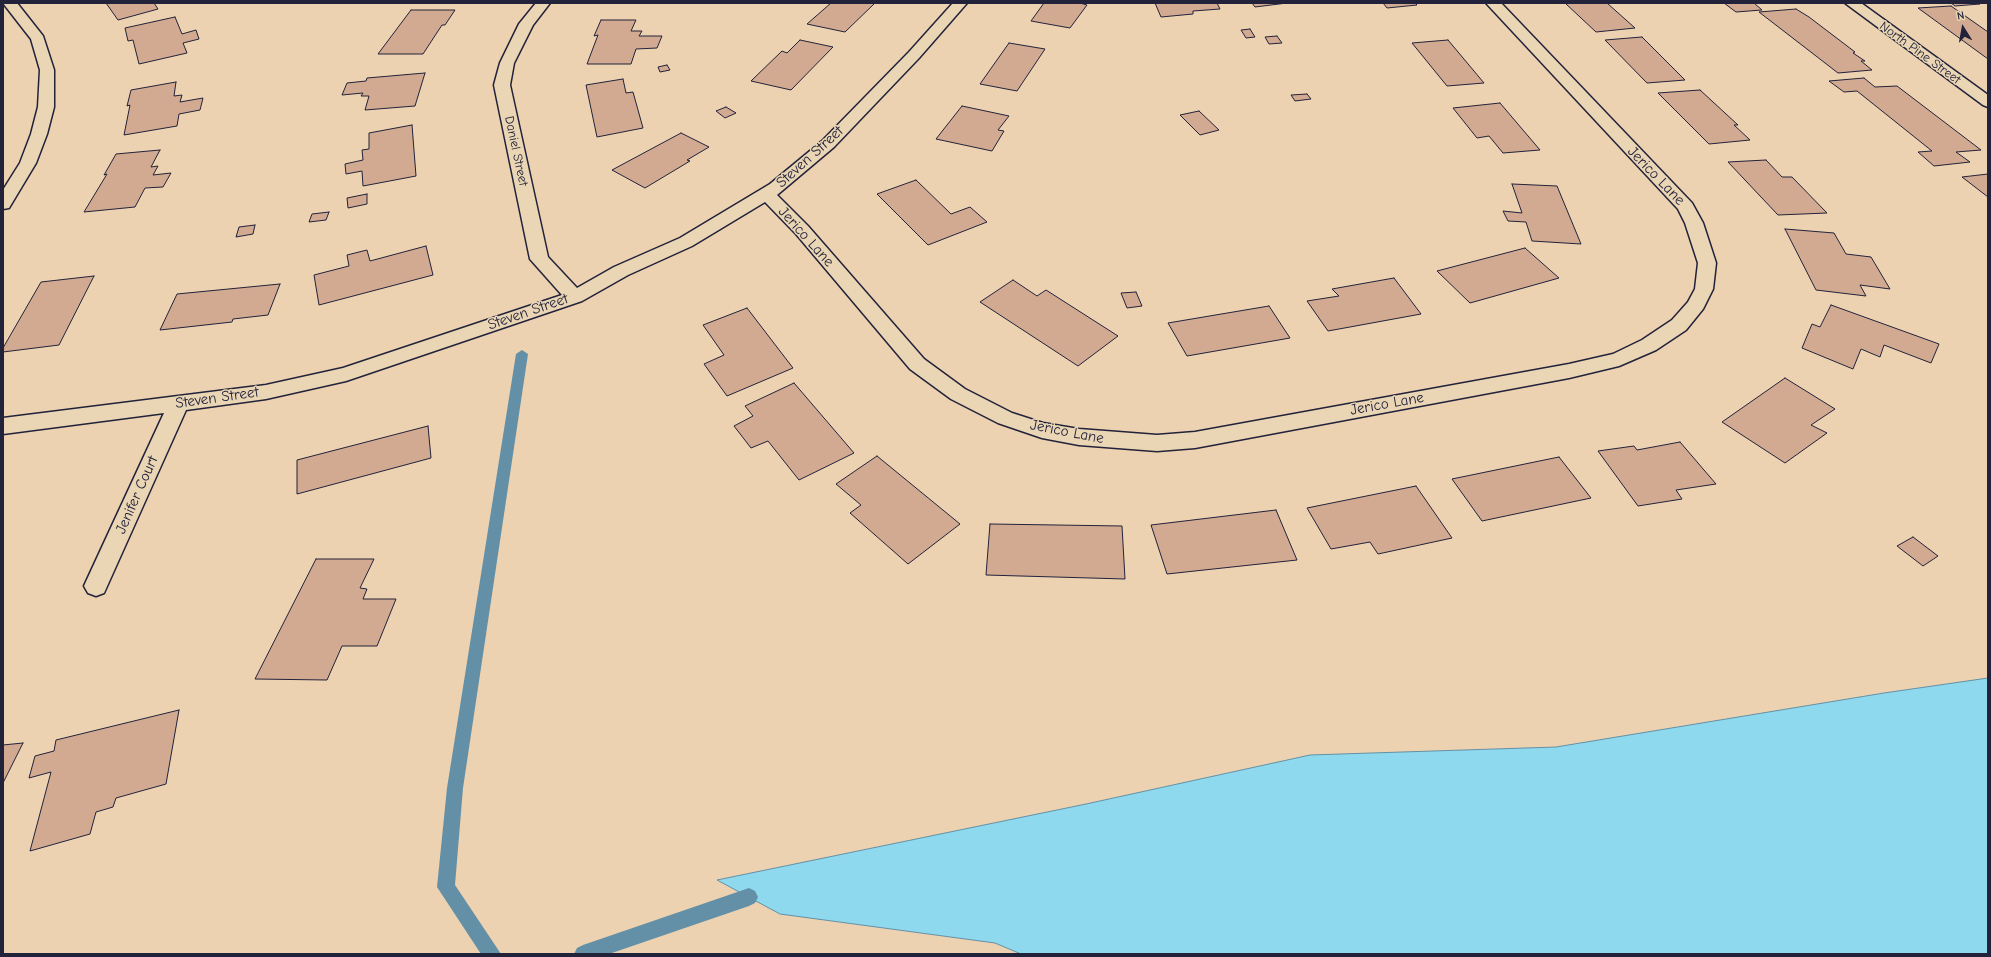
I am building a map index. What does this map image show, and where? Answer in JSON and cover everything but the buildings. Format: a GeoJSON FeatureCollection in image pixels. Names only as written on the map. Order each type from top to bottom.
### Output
{"type":"FeatureCollection","features":[{"type":"Feature","properties":{"kind":"street"},"geometry":{"type":"LineString","coordinates":[[3,204],[28,163],[39,134],[46,107],[47,70],[38,39],[10,3]]}},
{"type":"Feature","properties":{"kind":"street","name":"Daniel Street"},"geometry":{"type":"LineString","coordinates":[[543,3],[526,24],[507,64],[502,85],[539,259],[574,296]]}},
{"type":"Feature","properties":{"kind":"street","name":"Steven Street"},"geometry":{"type":"LineString","coordinates":[[3,426],[266,392],[346,374],[574,296],[621,272],[686,242],[768,194],[828,144],[914,55],[960,3]]}},
{"type":"Feature","properties":{"kind":"street","name":"Jerico Lane"},"geometry":{"type":"LineString","coordinates":[[768,194],[802,230],[917,364],[958,394],[1005,418],[1042,430],[1079,437],[1118,441],[1157,443],[1194,440],[1569,371],[1619,360],[1649,346],[1673,329],[1696,305],[1704,289],[1707,263],[1694,223],[1686,207],[1492,3]]}},
{"type":"Feature","properties":{"kind":"street","name":"North Pine Street"},"geometry":{"type":"LineString","coordinates":[[1852,3],[1988,102]]}},
{"type":"Feature","properties":{"kind":"street","name":"Jenifer Court"},"geometry":{"type":"LineString","coordinates":[[96,586],[178,404]]}},
{"type":"Feature","properties":{"kind":"water"},"geometry":{"type":"Polygon","coordinates":[[[1988,678],[1988,954],[1021,954],[995,943],[780,914],[717,880],[1086,804],[1310,755],[1556,747],[1884,693],[1988,678]]]}},
{"type":"Feature","properties":{"kind":"waterway"},"geometry":{"type":"LineString","coordinates":[[492,954],[446,887],[455,788],[522,354]]}},
{"type":"Feature","properties":{"kind":"waterway"},"geometry":{"type":"LineString","coordinates":[[583,954],[749,897]]}}]}
